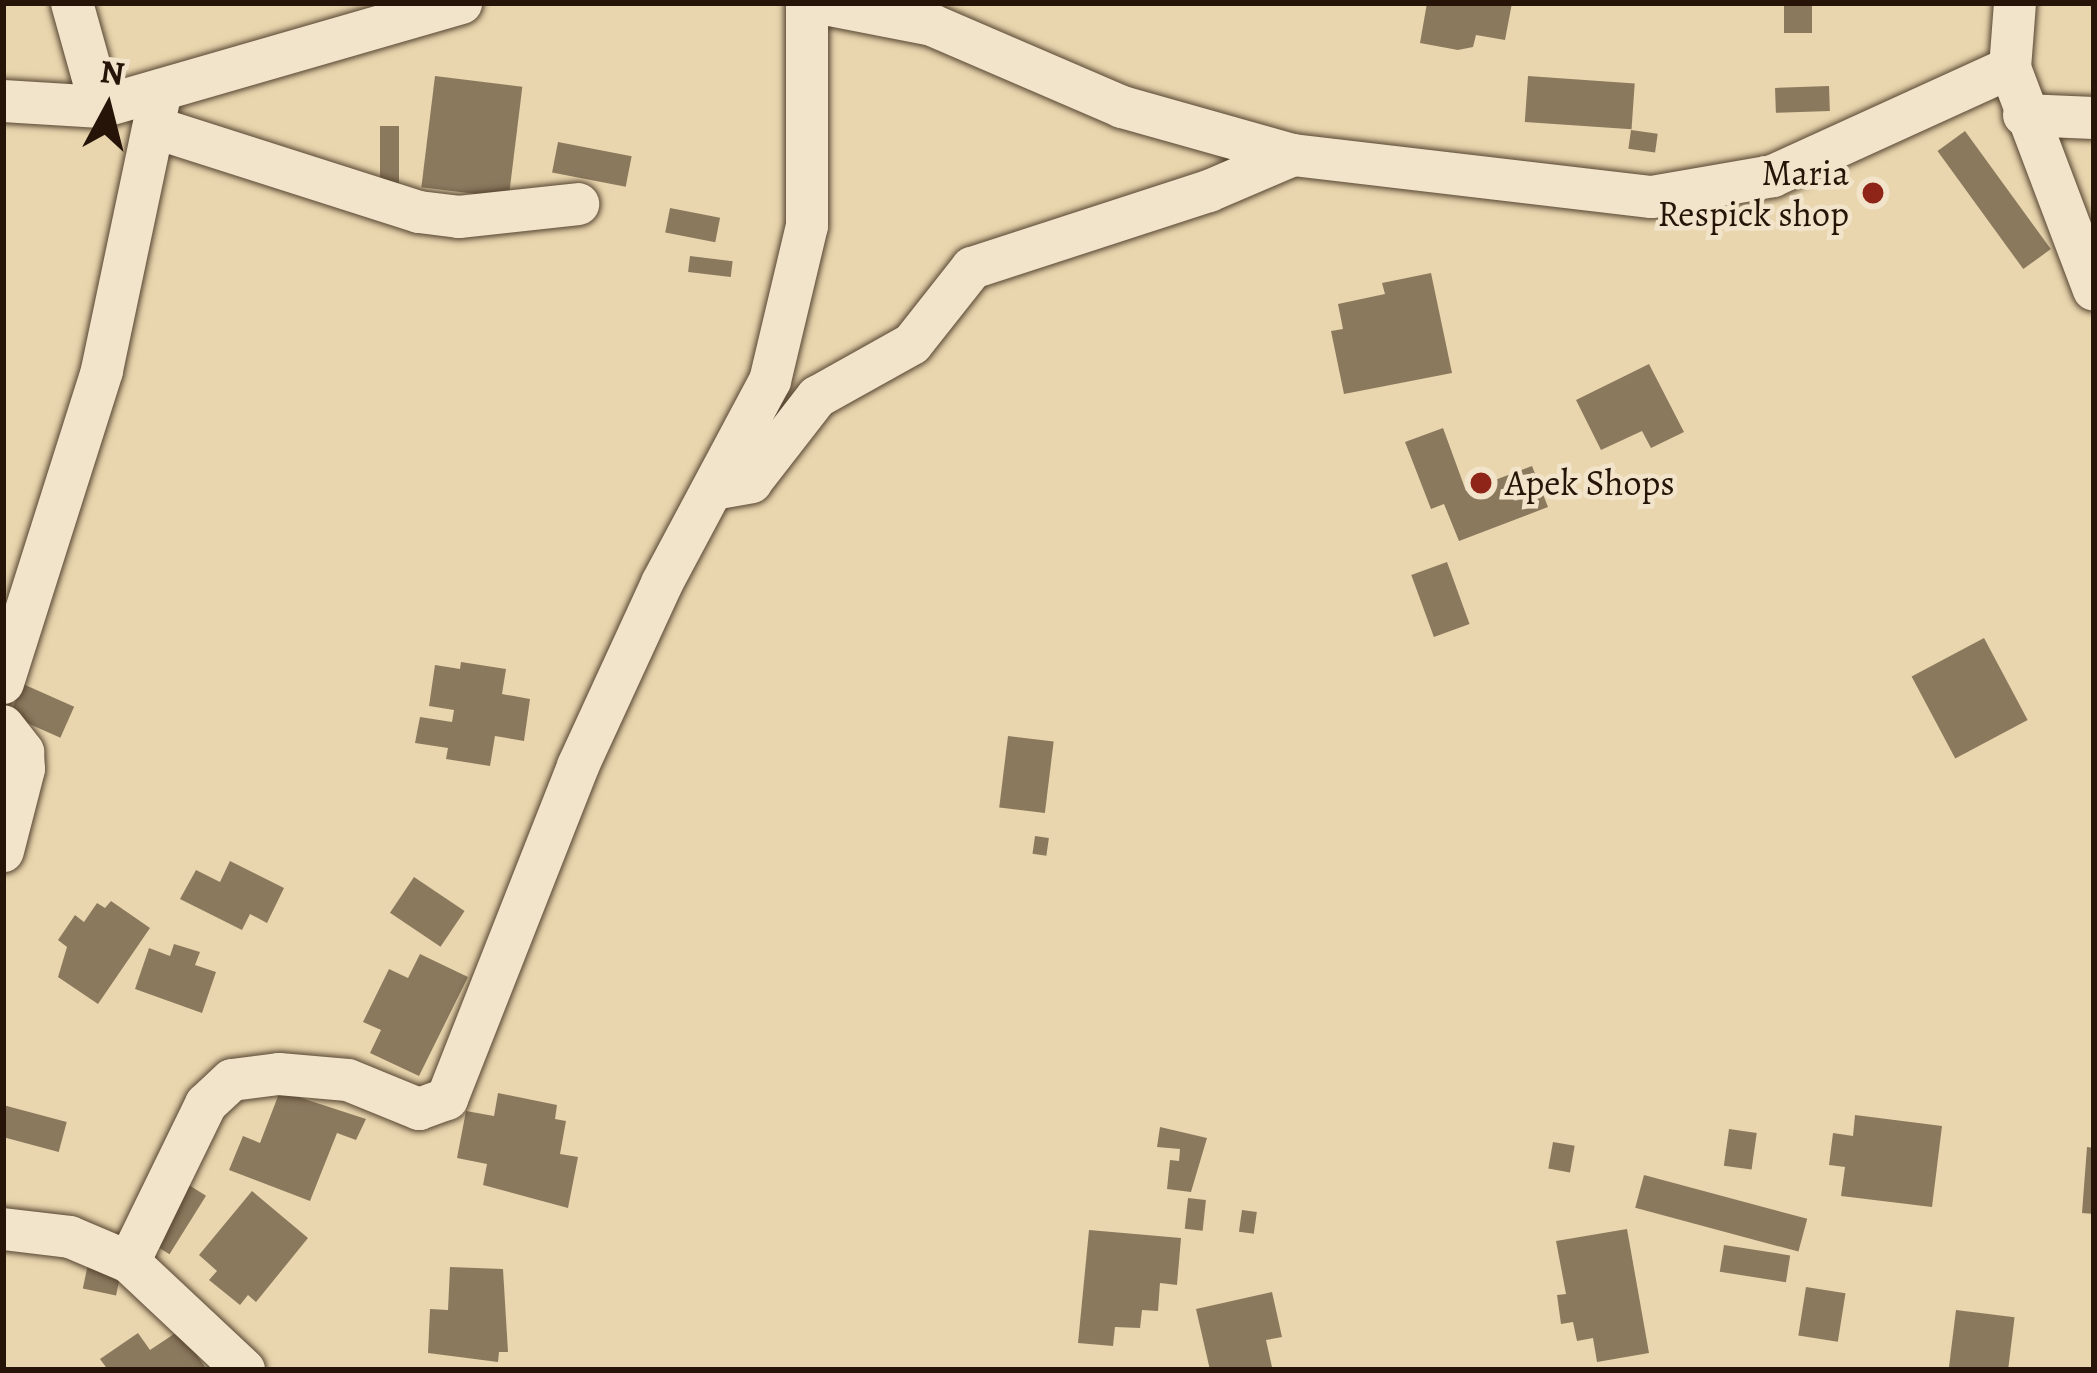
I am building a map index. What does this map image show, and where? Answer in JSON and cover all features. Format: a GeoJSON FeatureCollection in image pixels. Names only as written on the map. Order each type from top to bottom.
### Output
{"type":"FeatureCollection","features":[{"type":"Feature","properties":{"kind":"street"},"geometry":{"type":"LineString","coordinates":[[72,3],[101,107]]}},
{"type":"Feature","properties":{"kind":"street"},"geometry":{"type":"LineString","coordinates":[[158,109],[461,3]]}},
{"type":"Feature","properties":{"kind":"street"},"geometry":{"type":"LineString","coordinates":[[129,1262],[206,1104],[232,1080],[279,1074],[348,1080],[419,1109],[447,1099],[578,766],[770,381],[807,226],[807,3]]}},
{"type":"Feature","properties":{"kind":"street"},"geometry":{"type":"LineString","coordinates":[[819,3],[932,25],[1122,107],[1293,155],[1652,197],[1773,176],[2010,68]]}},
{"type":"Feature","properties":{"kind":"street"},"geometry":{"type":"LineString","coordinates":[[2015,3],[2010,68],[2094,290]]}},
{"type":"Feature","properties":{"kind":"street"},"geometry":{"type":"LineString","coordinates":[[3,101],[158,109],[419,212],[459,217],[578,204]]}},
{"type":"Feature","properties":{"kind":"street"},"geometry":{"type":"LineString","coordinates":[[3,683],[102,370],[158,109]]}},
{"type":"Feature","properties":{"kind":"street"},"geometry":{"type":"LineString","coordinates":[[2024,115],[2094,118]]}},
{"type":"Feature","properties":{"kind":"street"},"geometry":{"type":"LineString","coordinates":[[713,489],[751,482],[817,397],[912,344],[972,268],[1209,191],[1293,155]]}},
{"type":"Feature","properties":{"kind":"street"},"geometry":{"type":"LineString","coordinates":[[3,726],[23,752],[24,769],[3,851]]}},
{"type":"Feature","properties":{"kind":"street"},"geometry":{"type":"LineString","coordinates":[[3,1228],[70,1237],[129,1262],[244,1370]]}},
{"type":"Feature","properties":{"kind":"building"},"geometry":{"type":"Polygon","coordinates":[[[1427,3],[1512,3],[1505,40],[1476,35],[1473,47],[1458,50],[1420,43],[1427,3]]]}},
{"type":"Feature","properties":{"kind":"building"},"geometry":{"type":"Polygon","coordinates":[[[1784,3],[1812,3],[1812,33],[1784,33],[1784,3]]]}},
{"type":"Feature","properties":{"kind":"building"},"geometry":{"type":"Polygon","coordinates":[[[435,76],[522,87],[509,198],[421,187],[435,76]]]}},
{"type":"Feature","properties":{"kind":"building"},"geometry":{"type":"Polygon","coordinates":[[[1528,76],[1635,83],[1632,129],[1525,122],[1528,76]]]}},
{"type":"Feature","properties":{"kind":"building"},"geometry":{"type":"Polygon","coordinates":[[[1829,86],[1830,111],[1776,113],[1775,88],[1829,86]]]}},
{"type":"Feature","properties":{"kind":"building"},"geometry":{"type":"Polygon","coordinates":[[[380,126],[399,126],[399,194],[380,194],[380,126]]]}},
{"type":"Feature","properties":{"kind":"building"},"geometry":{"type":"Polygon","coordinates":[[[1631,130],[1658,134],[1655,153],[1628,149],[1631,130]]]}},
{"type":"Feature","properties":{"kind":"building"},"geometry":{"type":"Polygon","coordinates":[[[1965,131],[2051,249],[2023,269],[1937,151],[1965,131]]]}},
{"type":"Feature","properties":{"kind":"building"},"geometry":{"type":"Polygon","coordinates":[[[558,142],[632,156],[626,187],[552,172],[558,142]]]}},
{"type":"Feature","properties":{"kind":"building"},"geometry":{"type":"Polygon","coordinates":[[[670,208],[720,218],[715,242],[665,233],[670,208]]]}},
{"type":"Feature","properties":{"kind":"building"},"geometry":{"type":"Polygon","coordinates":[[[690,256],[733,261],[731,277],[688,272],[690,256]]]}},
{"type":"Feature","properties":{"kind":"building"},"geometry":{"type":"Polygon","coordinates":[[[1431,273],[1452,373],[1344,394],[1331,331],[1343,329],[1338,304],[1385,294],[1382,283],[1431,273]]]}},
{"type":"Feature","properties":{"kind":"building"},"geometry":{"type":"Polygon","coordinates":[[[1649,364],[1684,432],[1651,448],[1642,431],[1601,450],[1576,400],[1649,364]]]}},
{"type":"Feature","properties":{"kind":"building"},"geometry":{"type":"Polygon","coordinates":[[[1443,428],[1466,491],[1532,466],[1548,507],[1459,541],[1444,504],[1431,509],[1405,442],[1443,428]]]}},
{"type":"Feature","properties":{"kind":"building"},"geometry":{"type":"Polygon","coordinates":[[[1447,562],[1470,624],[1434,637],[1411,575],[1447,562]]]}},
{"type":"Feature","properties":{"kind":"building"},"geometry":{"type":"Polygon","coordinates":[[[1984,638],[2028,720],[1955,759],[1912,676],[1984,638]]]}},
{"type":"Feature","properties":{"kind":"building"},"geometry":{"type":"Polygon","coordinates":[[[461,662],[506,669],[502,694],[530,699],[524,741],[495,736],[490,766],[446,759],[448,748],[415,743],[420,717],[452,722],[454,710],[429,706],[435,665],[460,669],[461,662]]]}},
{"type":"Feature","properties":{"kind":"building"},"geometry":{"type":"Polygon","coordinates":[[[23,684],[74,707],[60,738],[9,715],[23,684]]]}},
{"type":"Feature","properties":{"kind":"building"},"geometry":{"type":"Polygon","coordinates":[[[1008,736],[1054,742],[1045,813],[999,807],[1008,736]]]}},
{"type":"Feature","properties":{"kind":"building"},"geometry":{"type":"Polygon","coordinates":[[[1035,836],[1049,838],[1046,856],[1032,854],[1035,836]]]}},
{"type":"Feature","properties":{"kind":"building"},"geometry":{"type":"Polygon","coordinates":[[[230,861],[284,888],[267,923],[250,914],[242,930],[180,899],[196,870],[220,882],[230,861]]]}},
{"type":"Feature","properties":{"kind":"building"},"geometry":{"type":"Polygon","coordinates":[[[414,877],[465,911],[441,947],[390,913],[414,877]]]}},
{"type":"Feature","properties":{"kind":"building"},"geometry":{"type":"Polygon","coordinates":[[[111,901],[150,928],[98,1004],[58,977],[67,947],[58,940],[75,915],[84,922],[97,903],[105,908],[111,901]]]}},
{"type":"Feature","properties":{"kind":"building"},"geometry":{"type":"Polygon","coordinates":[[[174,944],[200,952],[195,965],[216,972],[202,1013],[135,989],[149,948],[170,956],[174,944]]]}},
{"type":"Feature","properties":{"kind":"building"},"geometry":{"type":"Polygon","coordinates":[[[420,954],[468,977],[419,1076],[370,1053],[381,1030],[363,1022],[389,969],[408,978],[420,954]]]}},
{"type":"Feature","properties":{"kind":"building"},"geometry":{"type":"Polygon","coordinates":[[[280,1091],[366,1119],[356,1140],[337,1133],[310,1201],[229,1170],[243,1136],[260,1143],[280,1091]]]}},
{"type":"Feature","properties":{"kind":"building"},"geometry":{"type":"Polygon","coordinates":[[[498,1093],[557,1105],[555,1119],[566,1121],[560,1154],[578,1157],[568,1208],[483,1185],[487,1164],[457,1158],[466,1111],[494,1116],[498,1093]]]}},
{"type":"Feature","properties":{"kind":"building"},"geometry":{"type":"Polygon","coordinates":[[[3,1105],[67,1122],[59,1152],[3,1137],[3,1105]]]}},
{"type":"Feature","properties":{"kind":"building"},"geometry":{"type":"Polygon","coordinates":[[[1855,1115],[1942,1126],[1932,1207],[1841,1196],[1845,1167],[1829,1165],[1833,1133],[1853,1136],[1855,1115]]]}},
{"type":"Feature","properties":{"kind":"building"},"geometry":{"type":"Polygon","coordinates":[[[1160,1127],[1207,1138],[1191,1192],[1167,1189],[1170,1160],[1179,1161],[1180,1149],[1157,1147],[1160,1127]]]}},
{"type":"Feature","properties":{"kind":"building"},"geometry":{"type":"Polygon","coordinates":[[[1729,1129],[1757,1133],[1752,1170],[1724,1166],[1729,1129]]]}},
{"type":"Feature","properties":{"kind":"building"},"geometry":{"type":"Polygon","coordinates":[[[1553,1142],[1575,1146],[1570,1172],[1548,1169],[1553,1142]]]}},
{"type":"Feature","properties":{"kind":"building"},"geometry":{"type":"Polygon","coordinates":[[[2087,1147],[2094,1148],[2094,1214],[2082,1213],[2087,1147]]]}},
{"type":"Feature","properties":{"kind":"building"},"geometry":{"type":"Polygon","coordinates":[[[1644,1175],[1807,1219],[1798,1252],[1635,1208],[1644,1175]]]}},
{"type":"Feature","properties":{"kind":"building"},"geometry":{"type":"Polygon","coordinates":[[[184,1182],[206,1196],[169,1254],[147,1241],[184,1182]]]}},
{"type":"Feature","properties":{"kind":"building"},"geometry":{"type":"Polygon","coordinates":[[[252,1191],[308,1238],[256,1302],[248,1295],[240,1305],[209,1280],[217,1271],[199,1255],[252,1191]]]}},
{"type":"Feature","properties":{"kind":"building"},"geometry":{"type":"Polygon","coordinates":[[[1188,1198],[1206,1200],[1203,1231],[1185,1229],[1188,1198]]]}},
{"type":"Feature","properties":{"kind":"building"},"geometry":{"type":"Polygon","coordinates":[[[1242,1210],[1257,1212],[1254,1234],[1239,1232],[1242,1210]]]}},
{"type":"Feature","properties":{"kind":"building"},"geometry":{"type":"Polygon","coordinates":[[[1627,1229],[1649,1353],[1597,1362],[1593,1338],[1577,1341],[1573,1322],[1561,1324],[1557,1295],[1566,1294],[1556,1241],[1627,1229]]]}},
{"type":"Feature","properties":{"kind":"building"},"geometry":{"type":"Polygon","coordinates":[[[1089,1230],[1181,1238],[1177,1285],[1160,1283],[1158,1311],[1142,1310],[1140,1328],[1115,1327],[1113,1346],[1078,1343],[1089,1230]]]}},
{"type":"Feature","properties":{"kind":"building"},"geometry":{"type":"Polygon","coordinates":[[[1724,1245],[1790,1255],[1786,1282],[1720,1272],[1724,1245]]]}},
{"type":"Feature","properties":{"kind":"building"},"geometry":{"type":"Polygon","coordinates":[[[88,1264],[121,1271],[116,1296],[83,1288],[88,1264]]]}},
{"type":"Feature","properties":{"kind":"building"},"geometry":{"type":"Polygon","coordinates":[[[450,1267],[503,1269],[508,1352],[499,1352],[498,1362],[428,1353],[430,1309],[448,1310],[450,1267]]]}},
{"type":"Feature","properties":{"kind":"building"},"geometry":{"type":"Polygon","coordinates":[[[1806,1287],[1846,1293],[1838,1342],[1798,1335],[1806,1287]]]}},
{"type":"Feature","properties":{"kind":"building"},"geometry":{"type":"Polygon","coordinates":[[[1272,1292],[1282,1337],[1266,1340],[1272,1367],[1210,1370],[1196,1309],[1272,1292]]]}},
{"type":"Feature","properties":{"kind":"building"},"geometry":{"type":"Polygon","coordinates":[[[1956,1310],[2015,1317],[2008,1370],[1949,1370],[1956,1310]]]}},
{"type":"Feature","properties":{"kind":"building"},"geometry":{"type":"Polygon","coordinates":[[[180,1330],[207,1370],[108,1370],[100,1359],[138,1333],[150,1350],[180,1330]]]}},
{"type":"Feature","properties":{"kind":"place","name":"Maria Respick shop"},"geometry":{"type":"Point","coordinates":[1873,193]}},
{"type":"Feature","properties":{"kind":"place","name":"Apek Shops"},"geometry":{"type":"Point","coordinates":[1481,483]}}]}
